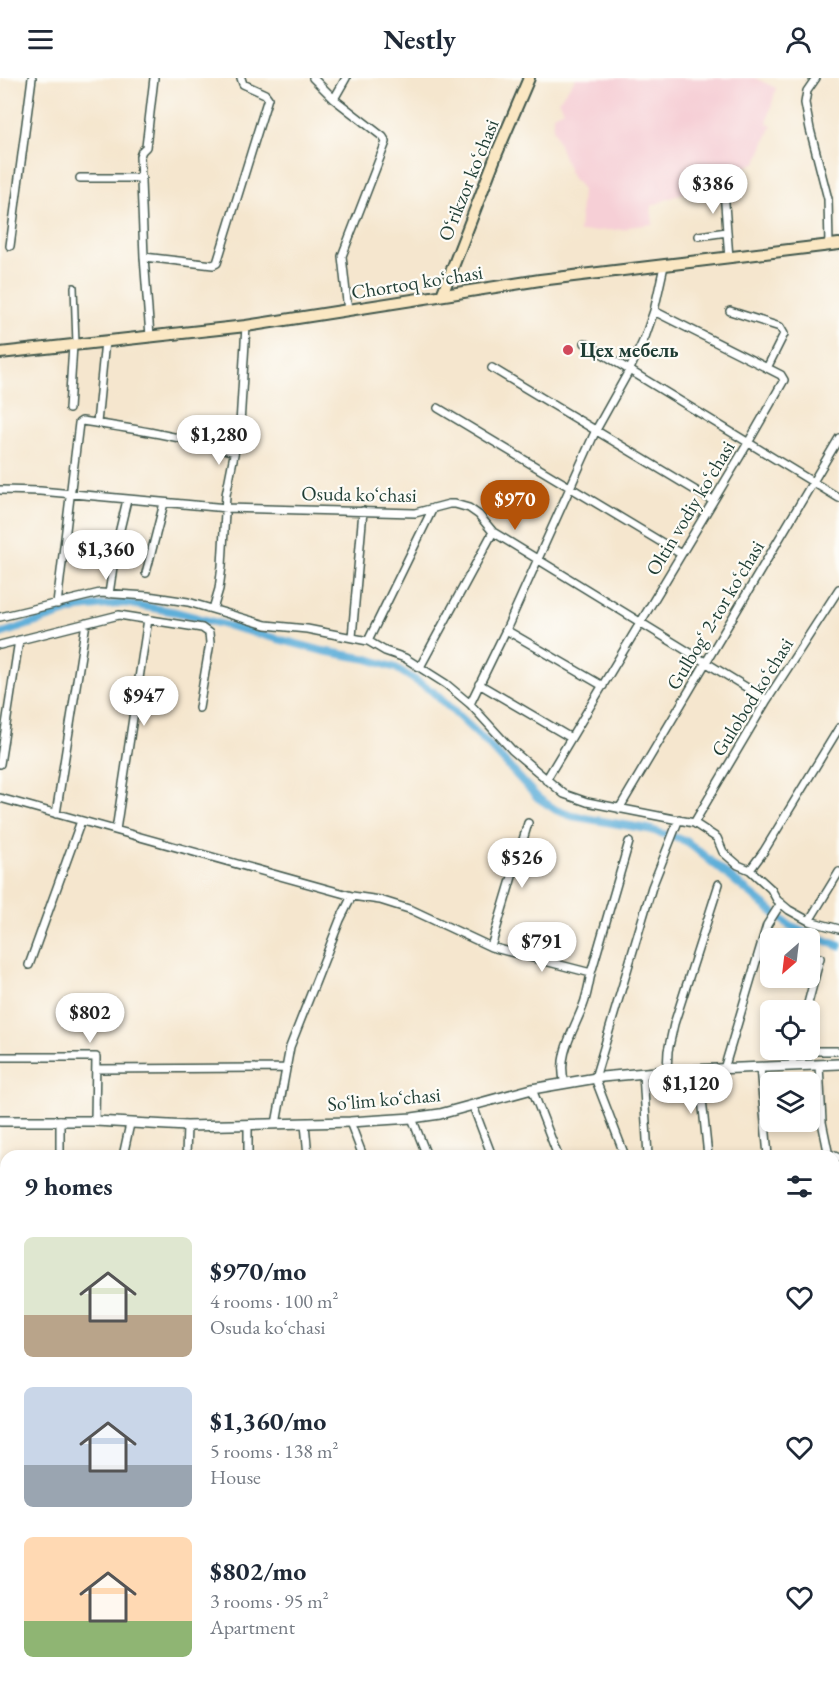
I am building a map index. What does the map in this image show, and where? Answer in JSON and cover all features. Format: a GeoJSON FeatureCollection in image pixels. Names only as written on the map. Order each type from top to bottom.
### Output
{"type":"FeatureCollection","features":[{"type":"Feature","properties":{"kind":"main road","name":"Oʻrikzor koʻchasi"},"geometry":{"type":"LineString","coordinates":[[442,295],[529,78]]}},
{"type":"Feature","properties":{"kind":"main road","name":"Chortoq koʻchasi"},"geometry":{"type":"LineString","coordinates":[[0,352],[246,326],[540,280],[834,245]]}},
{"type":"Feature","properties":{"kind":"street"},"geometry":{"type":"LineString","coordinates":[[10,246],[32,78]]}},
{"type":"Feature","properties":{"kind":"street"},"geometry":{"type":"LineString","coordinates":[[150,336],[140,154],[146,147],[154,78]]}},
{"type":"Feature","properties":{"kind":"street"},"geometry":{"type":"LineString","coordinates":[[144,257],[213,265],[217,263],[268,99],[265,94],[243,84],[241,78]]}},
{"type":"Feature","properties":{"kind":"street"},"geometry":{"type":"LineString","coordinates":[[313,78],[334,99],[383,137],[386,142],[342,256],[348,311]]}},
{"type":"Feature","properties":{"kind":"street"},"geometry":{"type":"LineString","coordinates":[[334,99],[346,78]]}},
{"type":"Feature","properties":{"kind":"street"},"geometry":{"type":"LineString","coordinates":[[816,78],[807,91],[805,103],[828,199],[834,245]]}},
{"type":"Feature","properties":{"kind":"street"},"geometry":{"type":"LineString","coordinates":[[80,178],[142,178]]}},
{"type":"Feature","properties":{"kind":"street"},"geometry":{"type":"LineString","coordinates":[[724,190],[729,258]]}},
{"type":"Feature","properties":{"kind":"street"},"geometry":{"type":"LineString","coordinates":[[699,236],[727,232]]}},
{"type":"Feature","properties":{"kind":"street"},"geometry":{"type":"LineString","coordinates":[[470,704],[596,430],[630,369],[654,311],[664,266]]}},
{"type":"Feature","properties":{"kind":"street"},"geometry":{"type":"LineString","coordinates":[[69,409],[74,344],[74,287]]}},
{"type":"Feature","properties":{"kind":"street"},"geometry":{"type":"LineString","coordinates":[[730,310],[783,330],[784,334],[767,368]]}},
{"type":"Feature","properties":{"kind":"street","name":"Oltin vodiy koʻchasi"},"geometry":{"type":"LineString","coordinates":[[546,780],[784,380],[781,375],[654,311]]}},
{"type":"Feature","properties":{"kind":"street"},"geometry":{"type":"LineString","coordinates":[[213,609],[219,590],[227,508],[226,495],[240,424],[246,326]]}},
{"type":"Feature","properties":{"kind":"street"},"geometry":{"type":"LineString","coordinates":[[97,423],[105,341]]}},
{"type":"Feature","properties":{"kind":"street"},"geometry":{"type":"LineString","coordinates":[[585,343],[839,498]]}},
{"type":"Feature","properties":{"kind":"street"},"geometry":{"type":"LineString","coordinates":[[492,368],[713,501]]}},
{"type":"Feature","properties":{"kind":"street"},"geometry":{"type":"LineString","coordinates":[[438,408],[681,555]]}},
{"type":"Feature","properties":{"kind":"street"},"geometry":{"type":"LineString","coordinates":[[57,604],[78,424],[82,421],[153,432],[234,452]]}},
{"type":"Feature","properties":{"kind":"street","name":"Gulbogʻ 2-tor koʻchasi"},"geometry":{"type":"LineString","coordinates":[[619,808],[839,438]]}},
{"type":"Feature","properties":{"kind":"street","name":"Osuda koʻchasi"},"geometry":{"type":"LineString","coordinates":[[0,490],[40,491],[227,508],[415,513],[449,504],[462,506],[479,515],[493,532],[767,700]]}},
{"type":"Feature","properties":{"kind":"street"},"geometry":{"type":"LineString","coordinates":[[109,594],[116,546],[127,500]]}},
{"type":"Feature","properties":{"kind":"street"},"geometry":{"type":"LineString","coordinates":[[146,573],[164,503]]}},
{"type":"Feature","properties":{"kind":"street"},"geometry":{"type":"LineString","coordinates":[[368,641],[433,508]]}},
{"type":"Feature","properties":{"kind":"street"},"geometry":{"type":"LineString","coordinates":[[352,637],[363,511]]}},
{"type":"Feature","properties":{"kind":"street"},"geometry":{"type":"LineString","coordinates":[[420,667],[493,532]]}},
{"type":"Feature","properties":{"kind":"street","name":"Gulobod koʻchasi"},"geometry":{"type":"LineString","coordinates":[[694,823],[767,700],[839,589]]}},
{"type":"Feature","properties":{"kind":"street"},"geometry":{"type":"LineString","coordinates":[[0,617],[87,595],[148,596],[188,602],[266,625],[293,627],[368,641],[420,667],[446,684],[470,704],[512,750],[557,789],[573,798],[694,823],[717,838],[723,852],[738,865],[750,870],[771,890],[780,905],[809,921],[839,929]]}},
{"type":"Feature","properties":{"kind":"street"},"geometry":{"type":"LineString","coordinates":[[0,645],[119,615],[202,628],[209,633],[210,643],[199,708]]}},
{"type":"Feature","properties":{"kind":"street"},"geometry":{"type":"LineString","coordinates":[[116,830],[148,619]]}},
{"type":"Feature","properties":{"kind":"street"},"geometry":{"type":"LineString","coordinates":[[56,814],[86,623]]}},
{"type":"Feature","properties":{"kind":"street"},"geometry":{"type":"LineString","coordinates":[[506,630],[603,686]]}},
{"type":"Feature","properties":{"kind":"street"},"geometry":{"type":"LineString","coordinates":[[0,764],[19,640]]}},
{"type":"Feature","properties":{"kind":"street"},"geometry":{"type":"LineString","coordinates":[[479,684],[572,738]]}},
{"type":"Feature","properties":{"kind":"street"},"geometry":{"type":"LineString","coordinates":[[750,870],[839,728]]}},
{"type":"Feature","properties":{"kind":"street"},"geometry":{"type":"LineString","coordinates":[[0,798],[352,896],[380,900],[412,910],[491,947],[591,973]]}},
{"type":"Feature","properties":{"kind":"street"},"geometry":{"type":"LineString","coordinates":[[29,965],[81,821]]}},
{"type":"Feature","properties":{"kind":"street"},"geometry":{"type":"LineString","coordinates":[[623,1150],[595,1078],[652,887],[678,821]]}},
{"type":"Feature","properties":{"kind":"street"},"geometry":{"type":"LineString","coordinates":[[491,947],[528,823]]}},
{"type":"Feature","properties":{"kind":"street"},"geometry":{"type":"LineString","coordinates":[[565,1083],[561,1072],[567,1042],[584,1004],[629,842]]}},
{"type":"Feature","properties":{"kind":"street"},"geometry":{"type":"LineString","coordinates":[[809,921],[839,872]]}},
{"type":"Feature","properties":{"kind":"street"},"geometry":{"type":"LineString","coordinates":[[667,1071],[668,1051],[674,1024],[719,884]]}},
{"type":"Feature","properties":{"kind":"street"},"geometry":{"type":"LineString","coordinates":[[276,1124],[293,1037],[340,920],[352,896]]}},
{"type":"Feature","properties":{"kind":"street"},"geometry":{"type":"LineString","coordinates":[[724,1069],[767,925],[780,905]]}},
{"type":"Feature","properties":{"kind":"street"},"geometry":{"type":"LineString","coordinates":[[820,1051],[839,1051]]}},
{"type":"Feature","properties":{"kind":"street"},"geometry":{"type":"LineString","coordinates":[[0,1057],[96,1057],[95,1121]]}},
{"type":"Feature","properties":{"kind":"street"},"geometry":{"type":"LineString","coordinates":[[792,1066],[793,1060]]}},
{"type":"Feature","properties":{"kind":"street","name":"Soʻlim koʻchasi"},"geometry":{"type":"LineString","coordinates":[[0,1120],[95,1121],[187,1126],[305,1124],[412,1118],[472,1106],[532,1089],[595,1078],[667,1071],[839,1064]]}},
{"type":"Feature","properties":{"kind":"street"},"geometry":{"type":"LineString","coordinates":[[819,1065],[822,1122],[827,1150]]}},
{"type":"Feature","properties":{"kind":"street"},"geometry":{"type":"LineString","coordinates":[[760,1067],[767,1150]]}},
{"type":"Feature","properties":{"kind":"street"},"geometry":{"type":"LineString","coordinates":[[97,1069],[286,1068]]}},
{"type":"Feature","properties":{"kind":"street"},"geometry":{"type":"LineString","coordinates":[[699,1070],[707,1150]]}},
{"type":"Feature","properties":{"kind":"street"},"geometry":{"type":"LineString","coordinates":[[642,1073],[648,1150]]}},
{"type":"Feature","properties":{"kind":"street"},"geometry":{"type":"LineString","coordinates":[[532,1089],[556,1150]]}},
{"type":"Feature","properties":{"kind":"street"},"geometry":{"type":"LineString","coordinates":[[472,1106],[490,1150]]}},
{"type":"Feature","properties":{"kind":"street"},"geometry":{"type":"LineString","coordinates":[[412,1118],[425,1150]]}},
{"type":"Feature","properties":{"kind":"street"},"geometry":{"type":"LineString","coordinates":[[60,1120],[60,1150]]}},
{"type":"Feature","properties":{"kind":"street"},"geometry":{"type":"LineString","coordinates":[[350,1122],[361,1150]]}},
{"type":"Feature","properties":{"kind":"street"},"geometry":{"type":"LineString","coordinates":[[124,1150],[130,1124]]}},
{"type":"Feature","properties":{"kind":"street"},"geometry":{"type":"LineString","coordinates":[[305,1124],[307,1150]]}},
{"type":"Feature","properties":{"kind":"street"},"geometry":{"type":"LineString","coordinates":[[248,1125],[248,1150]]}},
{"type":"Feature","properties":{"kind":"street"},"geometry":{"type":"LineString","coordinates":[[186,1150],[187,1126]]}},
{"type":"Feature","properties":{"kind":"shaded area"},"geometry":{"type":"Polygon","coordinates":[[[576,78],[755,78],[776,88],[767,123],[772,125],[757,162],[651,206],[653,224],[628,227],[628,229],[579,232],[582,191],[578,183],[572,179],[553,129],[553,115],[564,110],[559,100],[576,78]]]}},
{"type":"Feature","properties":{"kind":"waterway"},"geometry":{"type":"LineString","coordinates":[[0,634],[79,608],[125,603],[176,612],[323,651],[368,659],[396,668],[432,691],[487,743],[538,798],[556,810],[572,816],[648,829],[686,841],[789,925],[839,946]]}},
{"type":"Feature","properties":{"kind":"place","name":"Цех мебель"},"geometry":{"type":"Point","coordinates":[568,350]}}]}
